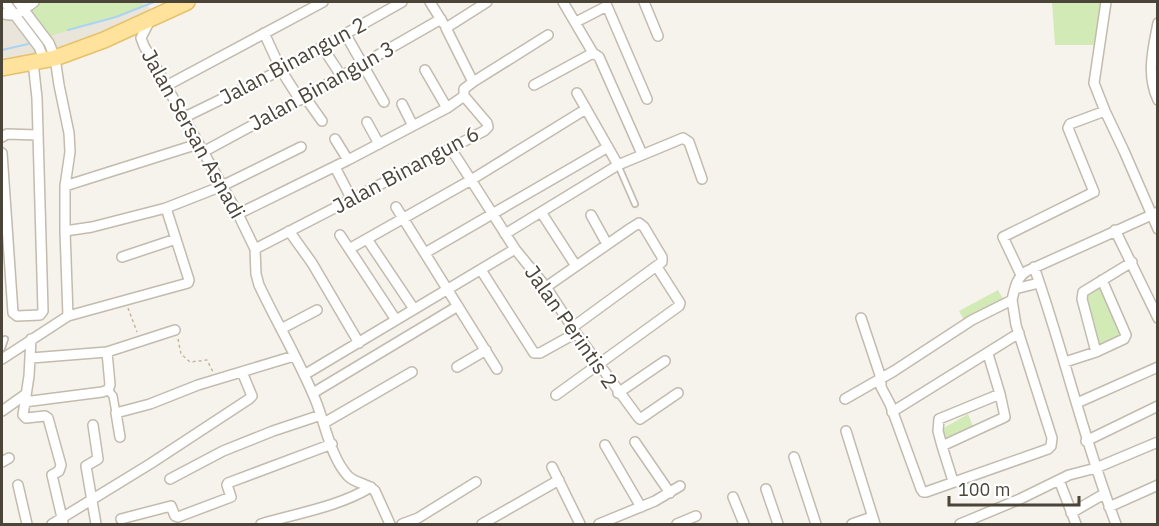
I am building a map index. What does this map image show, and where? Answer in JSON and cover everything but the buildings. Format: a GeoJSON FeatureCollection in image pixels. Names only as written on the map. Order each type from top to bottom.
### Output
{"type":"FeatureCollection","features":[{"type":"Feature","properties":{"kind":"main road"},"geometry":{"type":"LineString","coordinates":[[2,68],[104,40],[187,2]]}},
{"type":"Feature","properties":{"kind":"street"},"geometry":{"type":"LineString","coordinates":[[5,2],[19,9],[32,28],[43,57],[59,85],[69,133],[65,231],[68,316]]}},
{"type":"Feature","properties":{"kind":"street"},"geometry":{"type":"LineString","coordinates":[[2,13],[10,16],[34,2]]}},
{"type":"Feature","properties":{"kind":"street"},"geometry":{"type":"LineString","coordinates":[[165,86],[323,2]]}},
{"type":"Feature","properties":{"kind":"street","name":"Jalan Binangun 2"},"geometry":{"type":"LineString","coordinates":[[183,118],[323,48],[402,2]]}},
{"type":"Feature","properties":{"kind":"street"},"geometry":{"type":"LineString","coordinates":[[430,2],[444,23],[473,82]]}},
{"type":"Feature","properties":{"kind":"street","name":"Jalan Binangun 3"},"geometry":{"type":"LineString","coordinates":[[66,186],[201,148],[303,98],[364,64],[487,2]]}},
{"type":"Feature","properties":{"kind":"street"},"geometry":{"type":"LineString","coordinates":[[563,2],[593,53],[599,57],[642,154]]}},
{"type":"Feature","properties":{"kind":"street"},"geometry":{"type":"LineString","coordinates":[[644,2],[658,36]]}},
{"type":"Feature","properties":{"kind":"street"},"geometry":{"type":"LineString","coordinates":[[1106,2],[1094,83],[1154,214],[1158,229]]}},
{"type":"Feature","properties":{"kind":"street"},"geometry":{"type":"LineString","coordinates":[[576,22],[607,6],[647,99]]}},
{"type":"Feature","properties":{"kind":"street","name":"Jalan Sersan Asnadi"},"geometry":{"type":"LineString","coordinates":[[151,19],[141,38],[149,59],[238,214],[255,249]]}},
{"type":"Feature","properties":{"kind":"street"},"geometry":{"type":"LineString","coordinates":[[1158,23],[1150,72],[1153,91],[1158,100]]}},
{"type":"Feature","properties":{"kind":"street"},"geometry":{"type":"LineString","coordinates":[[2,153],[13,313],[17,316],[40,315],[44,312],[36,88],[43,57],[49,43],[32,28]]}},
{"type":"Feature","properties":{"kind":"street"},"geometry":{"type":"LineString","coordinates":[[264,33],[281,70],[322,121]]}},
{"type":"Feature","properties":{"kind":"street"},"geometry":{"type":"LineString","coordinates":[[346,35],[384,102]]}},
{"type":"Feature","properties":{"kind":"street"},"geometry":{"type":"LineString","coordinates":[[238,214],[335,167],[447,108],[464,96],[464,89],[473,82],[548,35]]}},
{"type":"Feature","properties":{"kind":"street"},"geometry":{"type":"LineString","coordinates":[[323,48],[342,77]]}},
{"type":"Feature","properties":{"kind":"street"},"geometry":{"type":"LineString","coordinates":[[534,85],[593,53]]}},
{"type":"Feature","properties":{"kind":"street"},"geometry":{"type":"LineString","coordinates":[[425,70],[447,108]]}},
{"type":"Feature","properties":{"kind":"street"},"geometry":{"type":"LineString","coordinates":[[577,93],[618,165]]}},
{"type":"Feature","properties":{"kind":"street","name":"Jalan Binangun 6"},"geometry":{"type":"LineString","coordinates":[[255,249],[451,149],[488,127],[464,96]]}},
{"type":"Feature","properties":{"kind":"street"},"geometry":{"type":"LineString","coordinates":[[402,104],[413,126]]}},
{"type":"Feature","properties":{"kind":"street"},"geometry":{"type":"LineString","coordinates":[[349,249],[471,180],[586,109]]}},
{"type":"Feature","properties":{"kind":"street"},"geometry":{"type":"LineString","coordinates":[[1021,275],[1003,237],[1094,192],[1068,128],[1070,124],[1105,111]]}},
{"type":"Feature","properties":{"kind":"street"},"geometry":{"type":"LineString","coordinates":[[366,122],[379,144]]}},
{"type":"Feature","properties":{"kind":"street"},"geometry":{"type":"LineString","coordinates":[[2,137],[7,134],[38,135]]}},
{"type":"Feature","properties":{"kind":"street"},"geometry":{"type":"LineString","coordinates":[[506,234],[618,165],[683,138],[687,139],[702,179]]}},
{"type":"Feature","properties":{"kind":"street"},"geometry":{"type":"LineString","coordinates":[[334,139],[348,160]]}},
{"type":"Feature","properties":{"kind":"street"},"geometry":{"type":"LineString","coordinates":[[65,231],[92,227],[166,208],[222,186],[301,147]]}},
{"type":"Feature","properties":{"kind":"street"},"geometry":{"type":"LineString","coordinates":[[425,253],[608,147]]}},
{"type":"Feature","properties":{"kind":"street"},"geometry":{"type":"LineString","coordinates":[[451,149],[515,249]]}},
{"type":"Feature","properties":{"kind":"street"},"geometry":{"type":"LineString","coordinates":[[335,167],[352,200]]}},
{"type":"Feature","properties":{"kind":"street"},"geometry":{"type":"LineString","coordinates":[[396,207],[496,369]]}},
{"type":"Feature","properties":{"kind":"street"},"geometry":{"type":"LineString","coordinates":[[2,359],[68,316],[188,283],[189,280],[166,208]]}},
{"type":"Feature","properties":{"kind":"street"},"geometry":{"type":"LineString","coordinates":[[541,212],[576,266]]}},
{"type":"Feature","properties":{"kind":"street"},"geometry":{"type":"LineString","coordinates":[[861,318],[881,378],[880,387],[923,492],[1048,449],[1052,438],[1012,310],[1012,300],[1021,275],[1034,267],[1154,214]]}},
{"type":"Feature","properties":{"kind":"street"},"geometry":{"type":"LineString","coordinates":[[591,215],[607,244]]}},
{"type":"Feature","properties":{"kind":"street"},"geometry":{"type":"LineString","coordinates":[[481,270],[534,353],[540,353],[657,267],[663,262],[662,257],[644,227],[639,223],[546,287]]}},
{"type":"Feature","properties":{"kind":"street"},"geometry":{"type":"LineString","coordinates":[[1115,230],[1158,318]]}},
{"type":"Feature","properties":{"kind":"street"},"geometry":{"type":"LineString","coordinates":[[289,231],[318,271],[359,343]]}},
{"type":"Feature","properties":{"kind":"street"},"geometry":{"type":"LineString","coordinates":[[340,235],[396,320]]}},
{"type":"Feature","properties":{"kind":"street"},"geometry":{"type":"LineString","coordinates":[[122,257],[176,239]]}},
{"type":"Feature","properties":{"kind":"street"},"geometry":{"type":"LineString","coordinates":[[367,239],[414,309]]}},
{"type":"Feature","properties":{"kind":"street"},"geometry":{"type":"LineString","coordinates":[[255,249],[259,285],[313,393],[336,457],[348,476],[358,483],[371,487],[379,497],[390,525]]}},
{"type":"Feature","properties":{"kind":"street","name":"Jalan Perintis 2"},"geometry":{"type":"LineString","coordinates":[[304,375],[515,249],[546,287],[618,393],[640,418],[678,393]]}},
{"type":"Feature","properties":{"kind":"street"},"geometry":{"type":"LineString","coordinates":[[1096,352],[1082,298],[1083,292],[1132,262]]}},
{"type":"Feature","properties":{"kind":"street"},"geometry":{"type":"LineString","coordinates":[[556,394],[679,306],[680,303],[657,267]]}},
{"type":"Feature","properties":{"kind":"street"},"geometry":{"type":"LineString","coordinates":[[1034,267],[1077,403],[1086,441],[1116,525]]}},
{"type":"Feature","properties":{"kind":"street"},"geometry":{"type":"LineString","coordinates":[[1065,363],[1096,352],[1124,339],[1126,335],[1102,279]]}},
{"type":"Feature","properties":{"kind":"street"},"geometry":{"type":"LineString","coordinates":[[1015,289],[1039,283]]}},
{"type":"Feature","properties":{"kind":"street"},"geometry":{"type":"LineString","coordinates":[[845,399],[983,313],[1012,300]]}},
{"type":"Feature","properties":{"kind":"street"},"geometry":{"type":"LineString","coordinates":[[313,393],[458,306]]}},
{"type":"Feature","properties":{"kind":"street"},"geometry":{"type":"LineString","coordinates":[[281,329],[317,310]]}},
{"type":"Feature","properties":{"kind":"street"},"geometry":{"type":"LineString","coordinates":[[31,358],[107,352],[175,330]]}},
{"type":"Feature","properties":{"kind":"street"},"geometry":{"type":"LineString","coordinates":[[892,412],[1019,333]]}},
{"type":"Feature","properties":{"kind":"street"},"geometry":{"type":"LineString","coordinates":[[31,339],[24,417],[45,416],[48,418],[61,465],[59,471],[52,475],[63,521]]}},
{"type":"Feature","properties":{"kind":"street"},"geometry":{"type":"LineString","coordinates":[[457,367],[486,350]]}},
{"type":"Feature","properties":{"kind":"street"},"geometry":{"type":"LineString","coordinates":[[107,352],[110,385],[108,390]]}},
{"type":"Feature","properties":{"kind":"street"},"geometry":{"type":"LineString","coordinates":[[942,446],[1003,419],[1005,415],[988,354]]}},
{"type":"Feature","properties":{"kind":"street"},"geometry":{"type":"LineString","coordinates":[[116,413],[294,356]]}},
{"type":"Feature","properties":{"kind":"street"},"geometry":{"type":"LineString","coordinates":[[618,393],[664,361]]}},
{"type":"Feature","properties":{"kind":"street"},"geometry":{"type":"LineString","coordinates":[[1077,403],[1158,367]]}},
{"type":"Feature","properties":{"kind":"street"},"geometry":{"type":"LineString","coordinates":[[52,525],[63,521],[249,399],[252,396],[242,372]]}},
{"type":"Feature","properties":{"kind":"street"},"geometry":{"type":"LineString","coordinates":[[170,479],[224,451],[273,431],[322,419],[412,372]]}},
{"type":"Feature","properties":{"kind":"street"},"geometry":{"type":"LineString","coordinates":[[2,411],[25,398],[108,390]]}},
{"type":"Feature","properties":{"kind":"street"},"geometry":{"type":"LineString","coordinates":[[108,390],[113,396],[120,437]]}},
{"type":"Feature","properties":{"kind":"street"},"geometry":{"type":"LineString","coordinates":[[953,481],[938,431],[939,418],[1000,394]]}},
{"type":"Feature","properties":{"kind":"street"},"geometry":{"type":"LineString","coordinates":[[1086,441],[1158,406]]}},
{"type":"Feature","properties":{"kind":"street"},"geometry":{"type":"LineString","coordinates":[[93,425],[98,459],[86,466],[96,525]]}},
{"type":"Feature","properties":{"kind":"street"},"geometry":{"type":"LineString","coordinates":[[846,431],[873,521],[852,525]]}},
{"type":"Feature","properties":{"kind":"street"},"geometry":{"type":"LineString","coordinates":[[635,442],[670,493]]}},
{"type":"Feature","properties":{"kind":"street"},"geometry":{"type":"LineString","coordinates":[[960,525],[1069,475],[1096,468],[1158,442]]}},
{"type":"Feature","properties":{"kind":"street"},"geometry":{"type":"LineString","coordinates":[[121,519],[171,506],[175,516],[178,517],[231,497],[228,483],[332,444]]}},
{"type":"Feature","properties":{"kind":"street"},"geometry":{"type":"LineString","coordinates":[[605,445],[641,507]]}},
{"type":"Feature","properties":{"kind":"street"},"geometry":{"type":"LineString","coordinates":[[794,457],[816,525]]}},
{"type":"Feature","properties":{"kind":"street"},"geometry":{"type":"LineString","coordinates":[[552,467],[580,525]]}},
{"type":"Feature","properties":{"kind":"street"},"geometry":{"type":"LineString","coordinates":[[482,525],[559,480]]}},
{"type":"Feature","properties":{"kind":"street"},"geometry":{"type":"LineString","coordinates":[[1059,480],[1076,525]]}},
{"type":"Feature","properties":{"kind":"street"},"geometry":{"type":"LineString","coordinates":[[402,525],[418,518],[476,482]]}},
{"type":"Feature","properties":{"kind":"street"},"geometry":{"type":"LineString","coordinates":[[18,485],[27,525]]}},
{"type":"Feature","properties":{"kind":"street"},"geometry":{"type":"LineString","coordinates":[[1109,507],[1158,485]]}},
{"type":"Feature","properties":{"kind":"street"},"geometry":{"type":"LineString","coordinates":[[599,525],[641,507],[680,486]]}},
{"type":"Feature","properties":{"kind":"street"},"geometry":{"type":"LineString","coordinates":[[261,525],[322,508],[371,487]]}},
{"type":"Feature","properties":{"kind":"street"},"geometry":{"type":"LineString","coordinates":[[766,489],[778,525]]}},
{"type":"Feature","properties":{"kind":"street"},"geometry":{"type":"LineString","coordinates":[[1071,513],[1104,494]]}},
{"type":"Feature","properties":{"kind":"street"},"geometry":{"type":"LineString","coordinates":[[733,497],[744,525]]}},
{"type":"Feature","properties":{"kind":"street"},"geometry":{"type":"LineString","coordinates":[[677,525],[696,516]]}},
{"type":"Feature","properties":{"kind":"lane"},"geometry":{"type":"LineString","coordinates":[[618,165],[635,204]]}},
{"type":"Feature","properties":{"kind":"lane"},"geometry":{"type":"LineString","coordinates":[[2,348],[5,339]]}},
{"type":"Feature","properties":{"kind":"path"},"geometry":{"type":"LineString","coordinates":[[125,300],[141,341]]}},
{"type":"Feature","properties":{"kind":"path"},"geometry":{"type":"LineString","coordinates":[[175,330],[181,354],[190,362],[207,360],[216,380]]}},
{"type":"Feature","properties":{"kind":"shaded area"},"geometry":{"type":"Polygon","coordinates":[[[2,2],[145,2],[152,11],[82,42],[2,61],[2,2]]]}},
{"type":"Feature","properties":{"kind":"green space"},"geometry":{"type":"Polygon","coordinates":[[[34,2],[141,2],[144,6],[116,17],[46,37],[24,9],[34,2]]]}},
{"type":"Feature","properties":{"kind":"green space"},"geometry":{"type":"Polygon","coordinates":[[[1052,2],[1102,2],[1096,45],[1055,45],[1052,2]]]}},
{"type":"Feature","properties":{"kind":"green space"},"geometry":{"type":"Polygon","coordinates":[[[1103,284],[1126,333],[1097,349],[1085,294],[1103,284]]]}},
{"type":"Feature","properties":{"kind":"green space"},"geometry":{"type":"Polygon","coordinates":[[[998,290],[1003,299],[965,322],[959,311],[998,290]]]}},
{"type":"Feature","properties":{"kind":"green space"},"geometry":{"type":"Polygon","coordinates":[[[968,414],[974,429],[948,442],[942,429],[968,414]]]}},
{"type":"Feature","properties":{"kind":"waterway"},"geometry":{"type":"LineString","coordinates":[[68,30],[116,17],[154,2]]}},
{"type":"Feature","properties":{"kind":"waterway"},"geometry":{"type":"LineString","coordinates":[[2,50],[28,44]]}}]}
